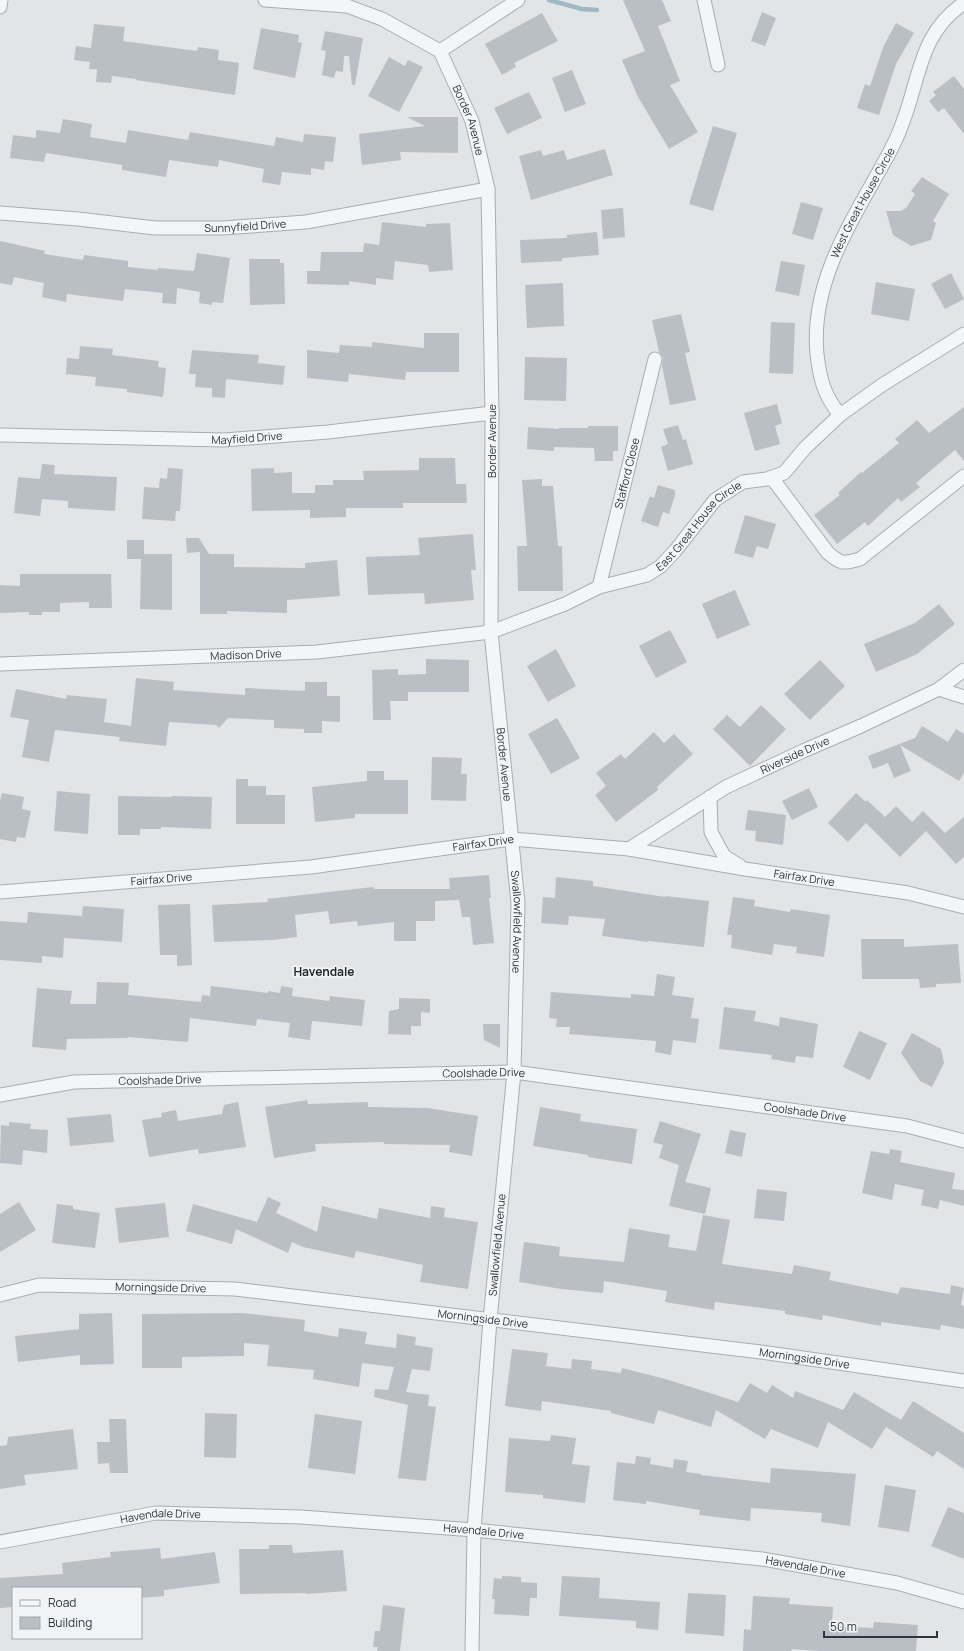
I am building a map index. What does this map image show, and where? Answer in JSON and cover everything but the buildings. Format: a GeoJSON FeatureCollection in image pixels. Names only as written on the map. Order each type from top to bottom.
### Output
{"type":"FeatureCollection","features":[{"type":"Feature","properties":{"kind":"street"},"geometry":{"type":"LineString","coordinates":[[0,7],[1,0]]}},
{"type":"Feature","properties":{"kind":"street"},"geometry":{"type":"LineString","coordinates":[[265,0],[347,6],[382,19],[440,51],[518,0]]}},
{"type":"Feature","properties":{"kind":"street"},"geometry":{"type":"LineString","coordinates":[[704,0],[718,65]]}},
{"type":"Feature","properties":{"kind":"street","name":"West Great House Circle"},"geometry":{"type":"LineString","coordinates":[[840,415],[825,392],[819,367],[816,339],[819,305],[831,263],[846,230],[887,157],[901,127],[926,47],[933,34],[945,19],[964,3]]}},
{"type":"Feature","properties":{"kind":"street","name":"Border Avenue"},"geometry":{"type":"LineString","coordinates":[[440,51],[472,121],[488,189],[492,413],[491,632],[512,839]]}},
{"type":"Feature","properties":{"kind":"street","name":"Sunnyfield Drive"},"geometry":{"type":"LineString","coordinates":[[0,213],[78,219],[155,228],[223,228],[306,222],[488,189]]}},
{"type":"Feature","properties":{"kind":"street","name":"East Great House Circle"},"geometry":{"type":"LineString","coordinates":[[491,632],[565,604],[599,587],[647,575],[661,566],[675,551],[715,500],[744,482],[772,478],[784,473],[805,448],[840,415],[882,385],[964,334]]}},
{"type":"Feature","properties":{"kind":"street","name":"Stafford Close"},"geometry":{"type":"LineString","coordinates":[[599,587],[655,359]]}},
{"type":"Feature","properties":{"kind":"street","name":"Mayfield Drive"},"geometry":{"type":"LineString","coordinates":[[0,435],[224,440],[328,432],[492,413]]}},
{"type":"Feature","properties":{"kind":"street"},"geometry":{"type":"LineString","coordinates":[[772,478],[828,552],[839,562],[846,563],[860,559],[964,476]]}},
{"type":"Feature","properties":{"kind":"street","name":"Madison Drive"},"geometry":{"type":"LineString","coordinates":[[0,664],[317,652],[491,632]]}},
{"type":"Feature","properties":{"kind":"street","name":"Riverside Drive"},"geometry":{"type":"LineString","coordinates":[[629,849],[726,787],[939,689],[964,670]]}},
{"type":"Feature","properties":{"kind":"street"},"geometry":{"type":"LineString","coordinates":[[939,689],[964,697]]}},
{"type":"Feature","properties":{"kind":"street"},"geometry":{"type":"LineString","coordinates":[[710,797],[711,832],[724,856],[745,869]]}},
{"type":"Feature","properties":{"kind":"street","name":"Fairfax Drive"},"geometry":{"type":"LineString","coordinates":[[0,892],[311,867],[512,839],[629,849],[745,869],[908,893],[964,907]]}},
{"type":"Feature","properties":{"kind":"street","name":"Swallowfield Avenue"},"geometry":{"type":"LineString","coordinates":[[472,1651],[474,1530],[490,1320],[514,1072],[518,903],[512,839]]}},
{"type":"Feature","properties":{"kind":"street","name":"Coolshade Drive"},"geometry":{"type":"LineString","coordinates":[[0,1095],[74,1082],[514,1072],[907,1126],[964,1142]]}},
{"type":"Feature","properties":{"kind":"street","name":"Morningside Drive"},"geometry":{"type":"LineString","coordinates":[[0,1295],[39,1285],[235,1289],[761,1352],[964,1381]]}},
{"type":"Feature","properties":{"kind":"street","name":"Havendale Drive"},"geometry":{"type":"LineString","coordinates":[[0,1542],[156,1513],[301,1517],[474,1530],[762,1559],[897,1583],[964,1602]]}},
{"type":"Feature","properties":{"kind":"waterway"},"geometry":{"type":"LineString","coordinates":[[549,0],[582,9],[597,10]]}},
{"type":"Feature","properties":{"kind":"district","name":"Havendale"},"geometry":{"type":"Point","coordinates":[324,972]}}]}
